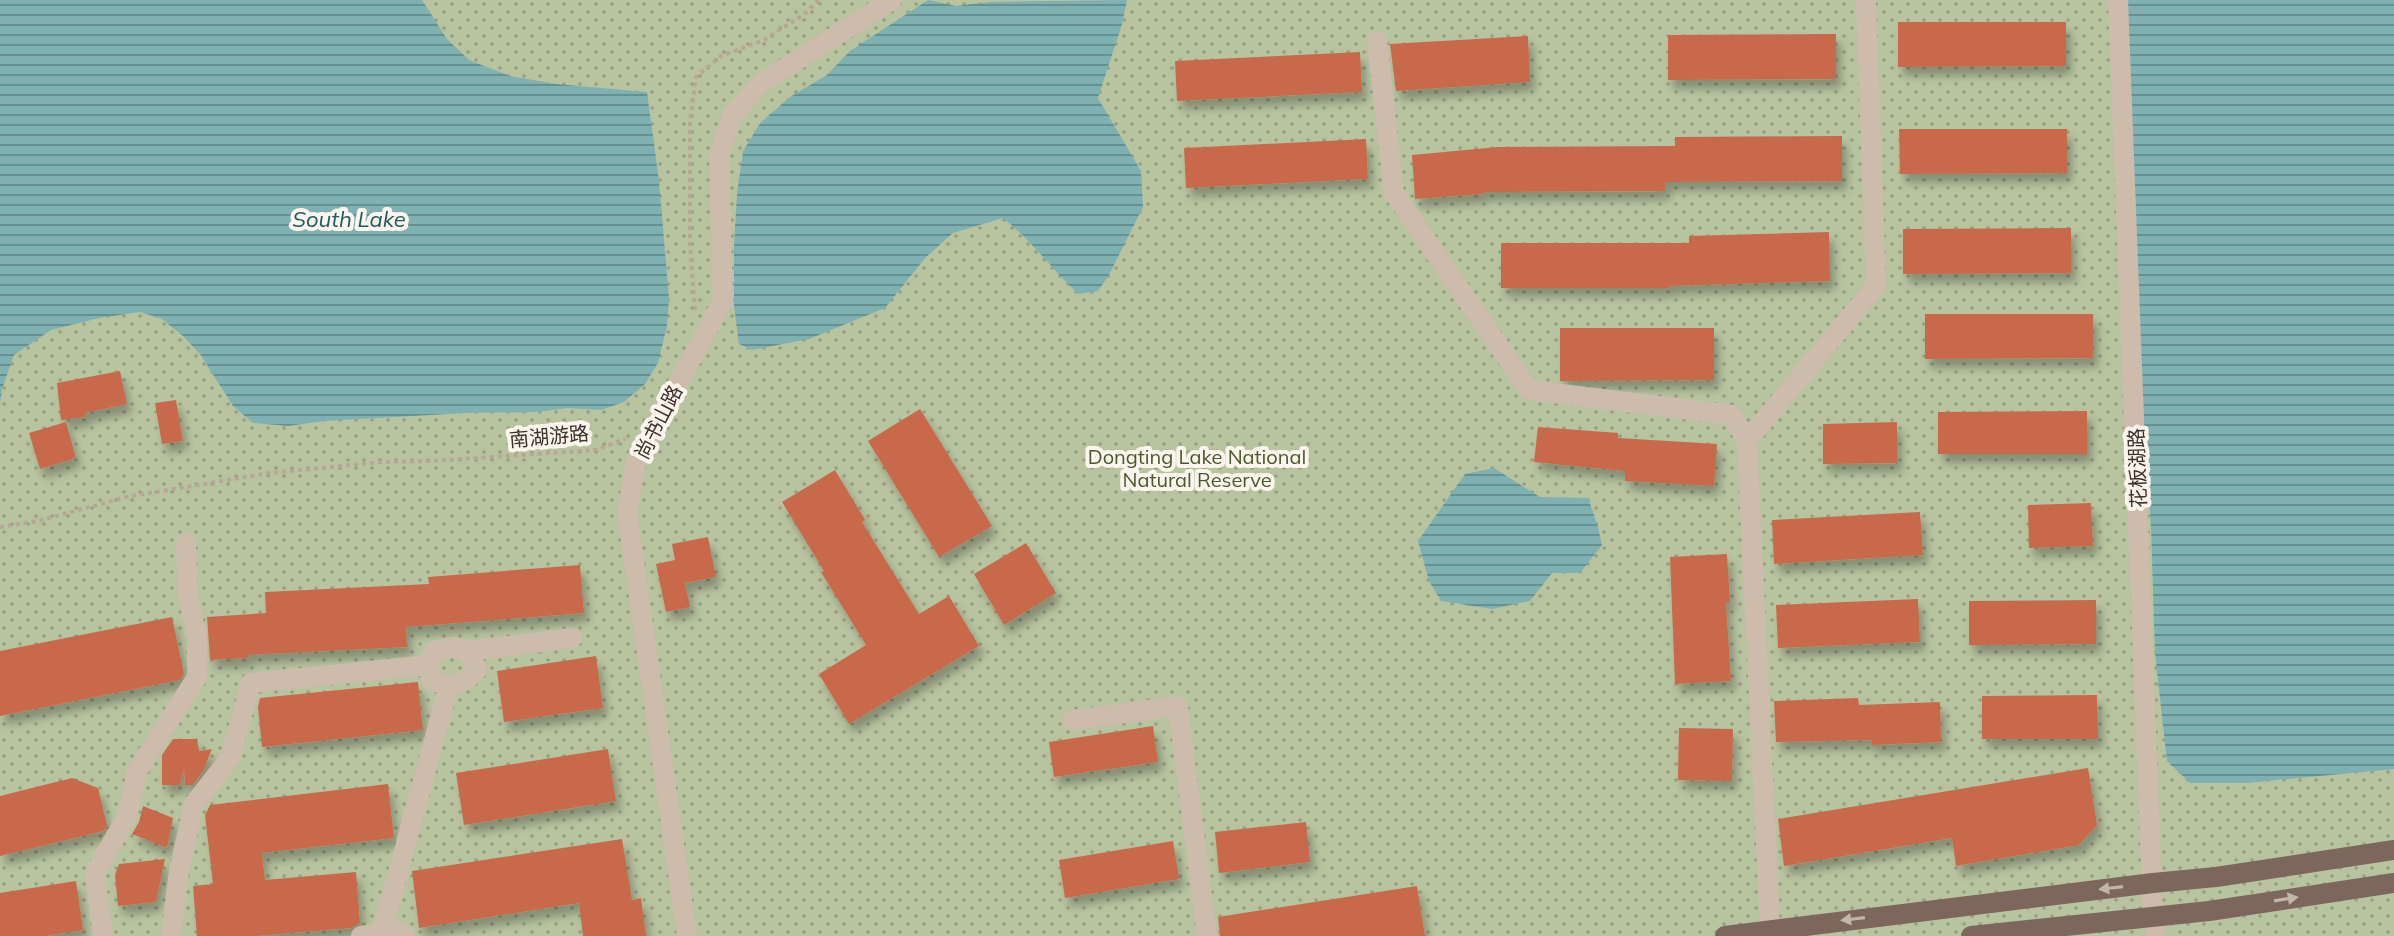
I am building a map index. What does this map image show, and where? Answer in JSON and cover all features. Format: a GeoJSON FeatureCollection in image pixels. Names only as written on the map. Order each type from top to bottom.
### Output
{"type":"FeatureCollection","features":[{"type":"Feature","properties":{"kind":"main road"},"geometry":{"type":"LineString","coordinates":[[1725,936],[2216,877],[2394,850]]}},
{"type":"Feature","properties":{"kind":"main road"},"geometry":{"type":"LineString","coordinates":[[1971,936],[2154,926],[2209,911],[2394,883]]}},
{"type":"Feature","properties":{"kind":"street","name":"尚书山路"},"geometry":{"type":"LineString","coordinates":[[687,936],[627,512],[637,458],[723,301],[719,157],[732,116],[761,83],[892,0]]}},
{"type":"Feature","properties":{"kind":"street"},"geometry":{"type":"LineString","coordinates":[[1747,441],[1876,286],[1866,0]]}},
{"type":"Feature","properties":{"kind":"street","name":"花板湖路"},"geometry":{"type":"LineString","coordinates":[[2118,0],[2154,926]]}},
{"type":"Feature","properties":{"kind":"street"},"geometry":{"type":"LineString","coordinates":[[1377,41],[1394,193],[1529,390],[1732,415],[1747,441],[1770,929]]}},
{"type":"Feature","properties":{"kind":"street"},"geometry":{"type":"LineString","coordinates":[[103,936],[95,873],[127,816],[137,771],[197,677],[197,638],[188,595],[186,543]]}},
{"type":"Feature","properties":{"kind":"street"},"geometry":{"type":"LineString","coordinates":[[469,651],[477,670],[466,682],[449,685],[432,681],[428,665],[434,651],[454,647],[469,651],[572,638]]}},
{"type":"Feature","properties":{"kind":"street"},"geometry":{"type":"LineString","coordinates":[[171,936],[179,871],[194,804],[230,758],[251,683],[428,665]]}},
{"type":"Feature","properties":{"kind":"street"},"geometry":{"type":"LineString","coordinates":[[382,932],[449,685]]}},
{"type":"Feature","properties":{"kind":"street"},"geometry":{"type":"LineString","coordinates":[[1073,720],[1178,706],[1207,936]]}},
{"type":"Feature","properties":{"kind":"street"},"geometry":{"type":"LineString","coordinates":[[361,936],[401,931],[405,936]]}},
{"type":"Feature","properties":{"kind":"path"},"geometry":{"type":"LineString","coordinates":[[691,323],[695,308],[690,246],[690,122],[696,77],[721,56],[764,40],[803,15],[819,0]]}},
{"type":"Feature","properties":{"kind":"path","name":"南湖游路"},"geometry":{"type":"LineString","coordinates":[[0,527],[38,521],[126,497],[270,473],[381,462],[595,450],[625,440],[632,430]]}},
{"type":"Feature","properties":{"kind":"green space","name":"Dongting Lake National Natural Reserve"},"geometry":{"type":"Polygon","coordinates":[[[0,0],[2394,0],[2394,936],[0,936],[0,0]]]}},
{"type":"Feature","properties":{"kind":"water","name":"South Lake"},"geometry":{"type":"Polygon","coordinates":[[[0,0],[422,0],[447,39],[469,60],[510,76],[556,84],[647,92],[659,181],[669,298],[667,326],[658,363],[645,384],[624,402],[601,410],[568,408],[536,412],[466,413],[288,426],[253,423],[233,406],[200,354],[183,336],[162,319],[140,312],[51,330],[14,355],[0,404],[0,0]]]}},
{"type":"Feature","properties":{"kind":"water"},"geometry":{"type":"Polygon","coordinates":[[[928,0],[956,6],[989,2],[1127,0],[1098,98],[1141,171],[1143,207],[1109,275],[1098,291],[1078,294],[1003,218],[953,233],[926,257],[885,308],[809,339],[752,350],[739,344],[734,306],[734,245],[743,151],[761,122],[790,97],[827,75],[850,51],[928,0]]]}},
{"type":"Feature","properties":{"kind":"water"},"geometry":{"type":"Polygon","coordinates":[[[2124,0],[2394,0],[2394,769],[2247,783],[2190,783],[2167,761],[2155,653],[2151,528],[2133,262],[2124,0]]]}},
{"type":"Feature","properties":{"kind":"water"},"geometry":{"type":"Polygon","coordinates":[[[1494,468],[1540,497],[1588,498],[1602,545],[1580,573],[1552,573],[1530,601],[1492,609],[1441,601],[1429,581],[1418,541],[1465,474],[1494,468]]]}},
{"type":"Feature","properties":{"kind":"building"},"geometry":{"type":"Polygon","coordinates":[[[1898,22],[2066,22],[2066,66],[1898,67],[1898,22]]]}},
{"type":"Feature","properties":{"kind":"building"},"geometry":{"type":"Polygon","coordinates":[[[1836,34],[1836,79],[1668,80],[1668,35],[1836,34]]]}},
{"type":"Feature","properties":{"kind":"building"},"geometry":{"type":"Polygon","coordinates":[[[1528,36],[1530,82],[1396,91],[1390,44],[1528,36]]]}},
{"type":"Feature","properties":{"kind":"building"},"geometry":{"type":"Polygon","coordinates":[[[1360,52],[1362,92],[1177,101],[1175,61],[1360,52]]]}},
{"type":"Feature","properties":{"kind":"building"},"geometry":{"type":"Polygon","coordinates":[[[1899,129],[2067,129],[2067,173],[1900,174],[1899,129]]]}},
{"type":"Feature","properties":{"kind":"building"},"geometry":{"type":"Polygon","coordinates":[[[1842,136],[1842,181],[1665,182],[1665,191],[1483,192],[1415,199],[1412,155],[1498,147],[1675,146],[1675,137],[1842,136]]]}},
{"type":"Feature","properties":{"kind":"building"},"geometry":{"type":"Polygon","coordinates":[[[1366,139],[1368,179],[1186,188],[1184,148],[1366,139]]]}},
{"type":"Feature","properties":{"kind":"building"},"geometry":{"type":"Polygon","coordinates":[[[2071,228],[2071,273],[1903,274],[1903,229],[2071,228]]]}},
{"type":"Feature","properties":{"kind":"building"},"geometry":{"type":"Polygon","coordinates":[[[1829,232],[1830,281],[1669,288],[1501,288],[1501,243],[1689,243],[1689,236],[1829,232]]]}},
{"type":"Feature","properties":{"kind":"building"},"geometry":{"type":"Polygon","coordinates":[[[1925,314],[2093,314],[2093,358],[1925,359],[1925,314]]]}},
{"type":"Feature","properties":{"kind":"building"},"geometry":{"type":"Polygon","coordinates":[[[1560,328],[1714,328],[1714,380],[1560,381],[1560,328]]]}},
{"type":"Feature","properties":{"kind":"building"},"geometry":{"type":"Polygon","coordinates":[[[120,371],[127,404],[85,413],[86,417],[61,420],[57,383],[120,371]]]}},
{"type":"Feature","properties":{"kind":"building"},"geometry":{"type":"Polygon","coordinates":[[[176,400],[183,441],[162,444],[155,403],[176,400]]]}},
{"type":"Feature","properties":{"kind":"building"},"geometry":{"type":"Polygon","coordinates":[[[920,409],[992,526],[939,557],[868,441],[920,409]]]}},
{"type":"Feature","properties":{"kind":"building"},"geometry":{"type":"Polygon","coordinates":[[[2087,411],[2087,454],[1938,454],[1938,412],[2087,411]]]}},
{"type":"Feature","properties":{"kind":"building"},"geometry":{"type":"Polygon","coordinates":[[[66,422],[76,458],[40,469],[29,433],[66,422]]]}},
{"type":"Feature","properties":{"kind":"building"},"geometry":{"type":"Polygon","coordinates":[[[1897,422],[1897,463],[1823,464],[1823,424],[1897,422]]]}},
{"type":"Feature","properties":{"kind":"building"},"geometry":{"type":"Polygon","coordinates":[[[1538,427],[1618,433],[1618,438],[1717,444],[1714,486],[1625,481],[1625,471],[1534,462],[1538,427]]]}},
{"type":"Feature","properties":{"kind":"building"},"geometry":{"type":"Polygon","coordinates":[[[835,470],[865,520],[862,522],[919,614],[949,596],[979,646],[849,724],[819,674],[866,645],[782,502],[835,470]]]}},
{"type":"Feature","properties":{"kind":"building"},"geometry":{"type":"Polygon","coordinates":[[[2091,503],[2093,546],[2029,548],[2028,505],[2091,503]]]}},
{"type":"Feature","properties":{"kind":"building"},"geometry":{"type":"Polygon","coordinates":[[[1920,512],[1923,555],[1774,564],[1772,520],[1920,512]]]}},
{"type":"Feature","properties":{"kind":"building"},"geometry":{"type":"Polygon","coordinates":[[[708,537],[716,577],[685,583],[690,607],[666,612],[656,564],[675,560],[672,544],[708,537]]]}},
{"type":"Feature","properties":{"kind":"building"},"geometry":{"type":"Polygon","coordinates":[[[1026,543],[1056,593],[1004,625],[974,574],[1026,543]]]}},
{"type":"Feature","properties":{"kind":"building"},"geometry":{"type":"Polygon","coordinates":[[[1727,554],[1730,602],[1726,603],[1731,681],[1675,684],[1670,557],[1727,554]]]}},
{"type":"Feature","properties":{"kind":"building"},"geometry":{"type":"Polygon","coordinates":[[[580,565],[584,613],[406,627],[407,647],[247,655],[247,658],[210,660],[207,617],[266,613],[265,592],[429,584],[428,577],[580,565]]]}},
{"type":"Feature","properties":{"kind":"building"},"geometry":{"type":"Polygon","coordinates":[[[1918,599],[1920,642],[1778,648],[1776,605],[1918,599]]]}},
{"type":"Feature","properties":{"kind":"building"},"geometry":{"type":"Polygon","coordinates":[[[2096,600],[2096,644],[1969,645],[1969,601],[2096,600]]]}},
{"type":"Feature","properties":{"kind":"building"},"geometry":{"type":"Polygon","coordinates":[[[172,617],[184,674],[180,680],[0,716],[0,651],[172,617]]]}},
{"type":"Feature","properties":{"kind":"building"},"geometry":{"type":"Polygon","coordinates":[[[596,656],[603,708],[504,722],[497,671],[596,656]]]}},
{"type":"Feature","properties":{"kind":"building"},"geometry":{"type":"Polygon","coordinates":[[[418,682],[423,730],[262,747],[260,698],[418,682]]]}},
{"type":"Feature","properties":{"kind":"building"},"geometry":{"type":"Polygon","coordinates":[[[2097,695],[2098,739],[1982,739],[1982,696],[2097,695]]]}},
{"type":"Feature","properties":{"kind":"building"},"geometry":{"type":"Polygon","coordinates":[[[1858,698],[1859,705],[1940,702],[1941,742],[1872,745],[1872,740],[1776,742],[1774,701],[1858,698]]]}},
{"type":"Feature","properties":{"kind":"building"},"geometry":{"type":"Polygon","coordinates":[[[1153,726],[1158,762],[1054,777],[1049,742],[1153,726]]]}},
{"type":"Feature","properties":{"kind":"building"},"geometry":{"type":"Polygon","coordinates":[[[1679,728],[1733,729],[1732,781],[1678,780],[1679,728]]]}},
{"type":"Feature","properties":{"kind":"building"},"geometry":{"type":"Polygon","coordinates":[[[173,739],[197,739],[199,751],[212,749],[193,785],[185,785],[184,768],[180,785],[162,785],[162,755],[173,739]]]}},
{"type":"Feature","properties":{"kind":"building"},"geometry":{"type":"Polygon","coordinates":[[[608,749],[616,801],[464,825],[456,773],[608,749]]]}},
{"type":"Feature","properties":{"kind":"building"},"geometry":{"type":"Polygon","coordinates":[[[2088,768],[2097,825],[2079,845],[1956,866],[1952,838],[1784,866],[1778,819],[2088,768]]]}},
{"type":"Feature","properties":{"kind":"building"},"geometry":{"type":"Polygon","coordinates":[[[72,778],[98,788],[107,825],[104,831],[0,856],[0,796],[72,778]]]}},
{"type":"Feature","properties":{"kind":"building"},"geometry":{"type":"Polygon","coordinates":[[[388,784],[394,838],[262,853],[265,880],[356,872],[360,923],[351,928],[256,936],[197,936],[193,886],[213,884],[205,815],[210,805],[388,784]]]}},
{"type":"Feature","properties":{"kind":"building"},"geometry":{"type":"Polygon","coordinates":[[[143,806],[173,818],[167,848],[132,834],[143,806]]]}},
{"type":"Feature","properties":{"kind":"building"},"geometry":{"type":"Polygon","coordinates":[[[1306,822],[1310,862],[1219,873],[1215,832],[1306,822]]]}},
{"type":"Feature","properties":{"kind":"building"},"geometry":{"type":"Polygon","coordinates":[[[622,839],[632,900],[641,898],[646,936],[583,936],[579,903],[419,928],[412,871],[622,839]]]}},
{"type":"Feature","properties":{"kind":"building"},"geometry":{"type":"Polygon","coordinates":[[[1173,841],[1179,879],[1065,898],[1059,860],[1173,841]]]}},
{"type":"Feature","properties":{"kind":"building"},"geometry":{"type":"Polygon","coordinates":[[[165,859],[156,902],[118,906],[115,875],[119,864],[165,859]]]}},
{"type":"Feature","properties":{"kind":"building"},"geometry":{"type":"Polygon","coordinates":[[[76,881],[83,930],[45,936],[0,936],[0,893],[76,881]]]}},
{"type":"Feature","properties":{"kind":"building"},"geometry":{"type":"Polygon","coordinates":[[[1417,886],[1425,936],[1220,936],[1218,917],[1417,886]]]}}]}
